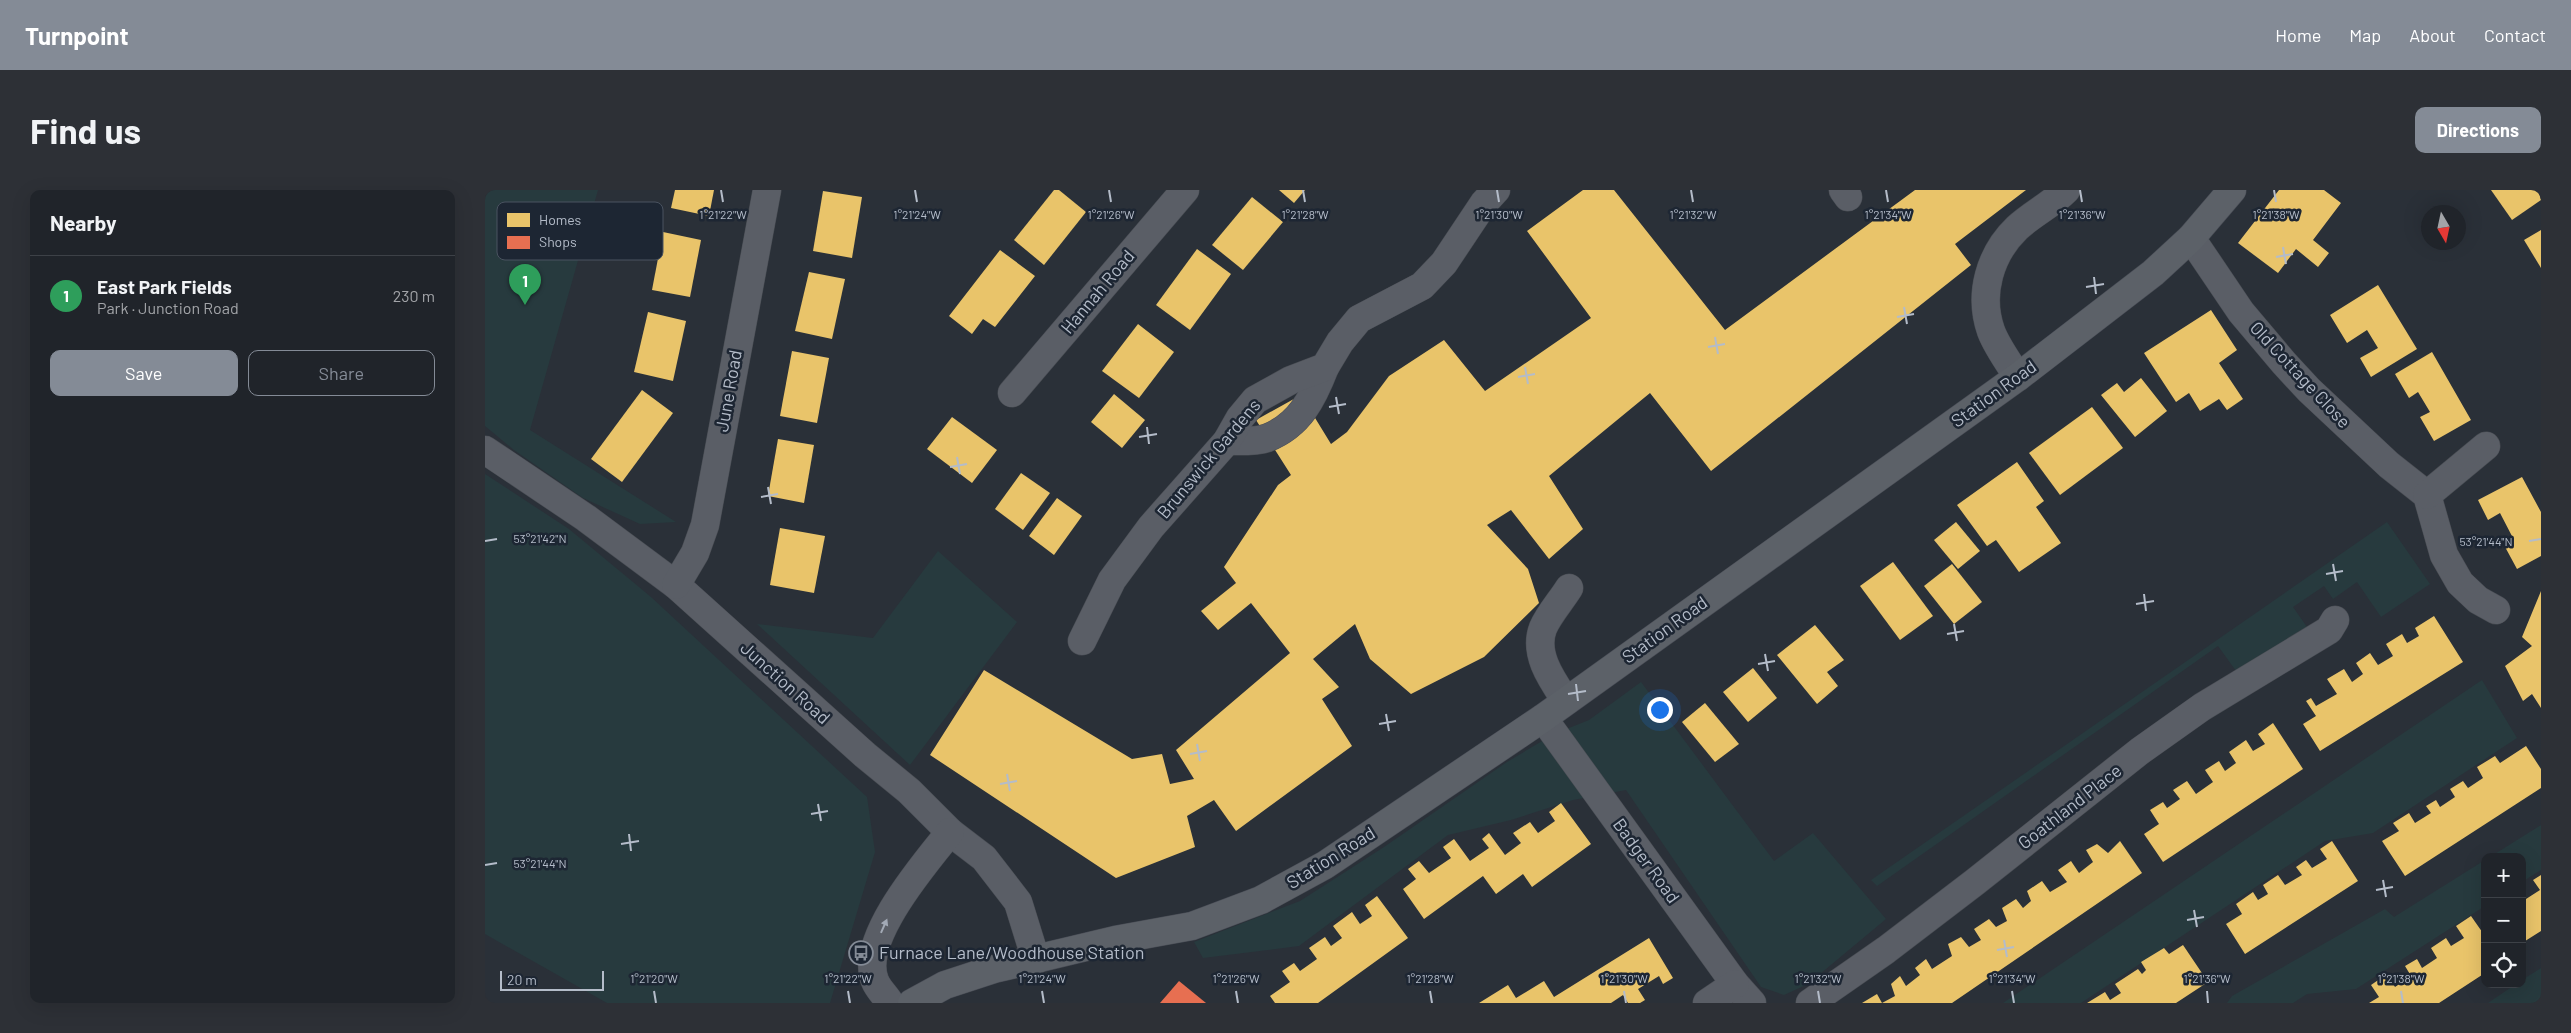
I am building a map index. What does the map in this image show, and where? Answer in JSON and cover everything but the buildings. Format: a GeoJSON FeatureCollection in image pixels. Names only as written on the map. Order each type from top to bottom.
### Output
{"type":"FeatureCollection","features":[{"type":"Feature","properties":{"kind":"main road","name":"Station Road"},"geometry":{"type":"LineString","coordinates":[[912,1003],[955,981],[995,969],[1115,940],[1192,926],[1261,900],[1325,865],[1543,718],[2018,377],[2153,272],[2191,238],[2232,190]]}},
{"type":"Feature","properties":{"kind":"street","name":"June Road"},"geometry":{"type":"LineString","coordinates":[[676,585],[695,553],[705,525],[767,190]]}},
{"type":"Feature","properties":{"kind":"street","name":"Hannah Road"},"geometry":{"type":"LineString","coordinates":[[1012,393],[1185,190]]}},
{"type":"Feature","properties":{"kind":"street"},"geometry":{"type":"LineString","coordinates":[[1227,441],[1266,439],[1293,422],[1314,397],[1325,367],[1340,342],[1359,319],[1421,286],[1444,263],[1484,203],[1496,190]]}},
{"type":"Feature","properties":{"kind":"street"},"geometry":{"type":"LineString","coordinates":[[2018,377],[1991,330],[1986,308],[1990,269],[2001,247],[2018,227],[2055,201],[2066,190]]}},
{"type":"Feature","properties":{"kind":"street","name":"Old Cottage Close"},"geometry":{"type":"LineString","coordinates":[[2191,238],[2241,312],[2284,363],[2309,390],[2389,465],[2427,495]]}},
{"type":"Feature","properties":{"kind":"street","name":"Brunswick Gardens"},"geometry":{"type":"LineString","coordinates":[[1082,641],[1112,580],[1151,527],[1227,441],[1240,418],[1255,400],[1291,380],[1325,367]]}},
{"type":"Feature","properties":{"kind":"street"},"geometry":{"type":"LineString","coordinates":[[2486,446],[2427,495],[2444,555],[2460,583],[2478,600],[2496,610]]}},
{"type":"Feature","properties":{"kind":"street","name":"Junction Road"},"geometry":{"type":"LineString","coordinates":[[485,450],[586,518],[676,585],[865,755],[909,792],[950,832],[984,858],[1019,902],[1036,960]]}},
{"type":"Feature","properties":{"kind":"street"},"geometry":{"type":"LineString","coordinates":[[1566,701],[1545,669],[1541,649],[1543,628],[1569,588]]}},
{"type":"Feature","properties":{"kind":"street","name":"Goathland Place"},"geometry":{"type":"LineString","coordinates":[[1810,1003],[1886,950],[2140,751],[2203,707],[2329,630],[2335,620]]}},
{"type":"Feature","properties":{"kind":"street","name":"Badger Road"},"geometry":{"type":"LineString","coordinates":[[1543,718],[1743,994]]}},
{"type":"Feature","properties":{"kind":"street"},"geometry":{"type":"LineString","coordinates":[[890,1003],[874,980],[874,956],[883,928],[900,896],[950,832]]}},
{"type":"Feature","properties":{"kind":"street"},"geometry":{"type":"LineString","coordinates":[[1707,1003],[1743,994]]}},
{"type":"Feature","properties":{"kind":"green space"},"geometry":{"type":"Polygon","coordinates":[[[485,190],[598,190],[595,202],[497,202],[497,260],[578,260],[530,430],[676,522],[640,524],[583,498],[514,450],[485,426],[485,190]]]}},
{"type":"Feature","properties":{"kind":"green space"},"geometry":{"type":"Polygon","coordinates":[[[485,474],[569,529],[651,597],[867,797],[875,852],[830,1003],[607,1003],[485,934],[485,474]]]}},
{"type":"Feature","properties":{"kind":"green space"},"geometry":{"type":"Polygon","coordinates":[[[2387,522],[2430,584],[2381,617],[2357,582],[2333,599],[2324,586],[2293,607],[2307,627],[2239,675],[2218,646],[1877,886],[1871,880],[2387,522]]]}},
{"type":"Feature","properties":{"kind":"green space"},"geometry":{"type":"Polygon","coordinates":[[[938,551],[1017,622],[910,765],[757,624],[873,638],[938,551]]]}},
{"type":"Feature","properties":{"kind":"green space"},"geometry":{"type":"Polygon","coordinates":[[[2482,680],[2517,738],[2373,833],[2325,841],[2081,1003],[2003,1003],[2482,680]]]}},
{"type":"Feature","properties":{"kind":"green space"},"geometry":{"type":"Polygon","coordinates":[[[1641,682],[1774,861],[1813,833],[1886,919],[1808,984],[1784,995],[1761,987],[1626,790],[1573,800],[1511,820],[1448,835],[1299,946],[1203,958],[1194,942],[1300,901],[1384,847],[1507,762],[1554,734],[1589,720],[1641,682]]]}},
{"type":"Feature","properties":{"kind":"green space"},"geometry":{"type":"Polygon","coordinates":[[[2541,825],[2541,870],[2526,879],[2526,853],[2496,853],[2541,825]]]}},
{"type":"Feature","properties":{"kind":"green space"},"geometry":{"type":"Polygon","coordinates":[[[2481,863],[2481,909],[2356,989],[2307,994],[2293,1003],[2227,1003],[2232,996],[2385,909],[2394,917],[2481,863]]]}},
{"type":"Feature","properties":{"kind":"green space"},"geometry":{"type":"Polygon","coordinates":[[[2541,968],[2541,1003],[2488,1003],[2510,988],[2526,988],[2526,977],[2541,968]]]}},
{"type":"Feature","properties":{"kind":"place","name":"East Park Fields"},"geometry":{"type":"Point","coordinates":[525,305]}},
{"type":"Feature","properties":{"kind":"place","name":"Furnace Lane/Woodhouse Station"},"geometry":{"type":"Point","coordinates":[861,953]}}]}
